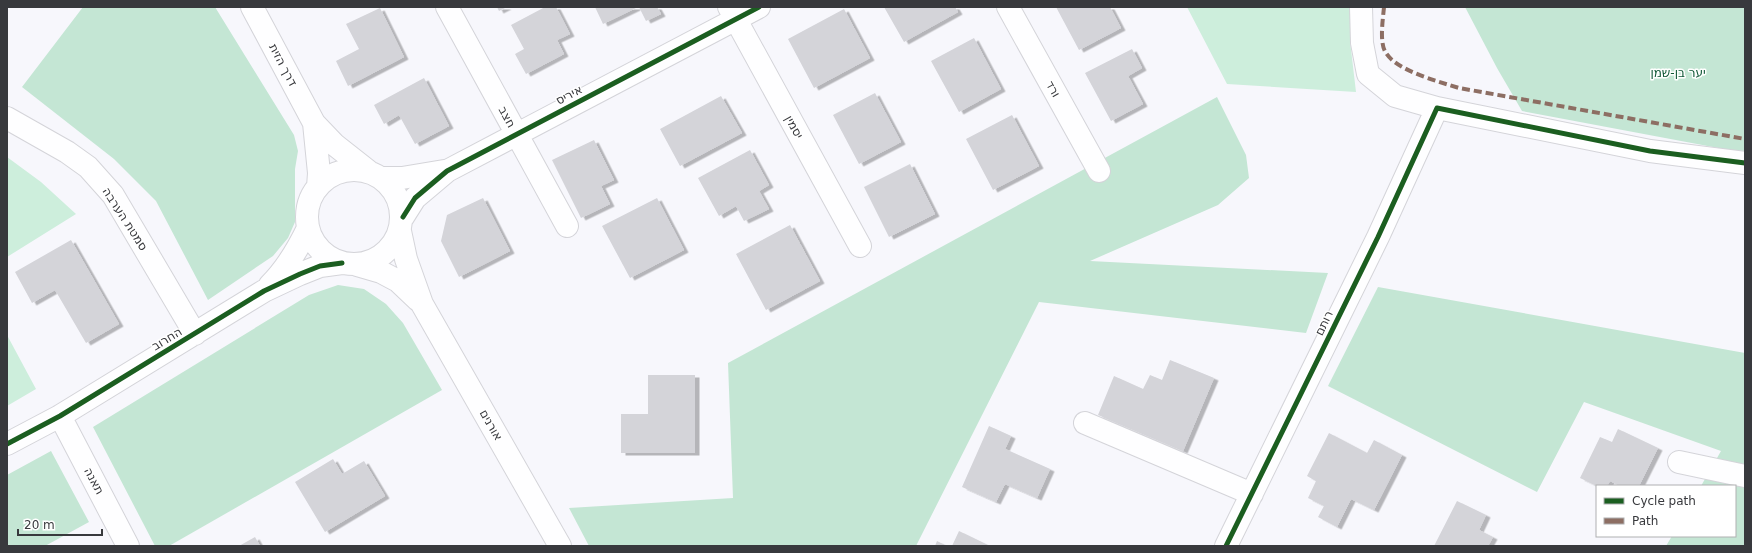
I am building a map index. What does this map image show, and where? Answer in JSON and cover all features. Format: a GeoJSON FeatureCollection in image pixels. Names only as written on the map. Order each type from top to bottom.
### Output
{"type":"FeatureCollection","features":[{"type":"Feature","properties":{"kind":"street","name":"דרך הזית"},"geometry":{"type":"LineString","coordinates":[[252,7],[314,122],[335,146],[375,175]]}},
{"type":"Feature","properties":{"kind":"street","name":"חצב"},"geometry":{"type":"LineString","coordinates":[[447,7],[567,226]]}},
{"type":"Feature","properties":{"kind":"street","name":"איריס"},"geometry":{"type":"LineString","coordinates":[[401,224],[415,198],[447,171],[517,134],[732,13],[759,7]]}},
{"type":"Feature","properties":{"kind":"street","name":"ורד"},"geometry":{"type":"LineString","coordinates":[[1008,7],[1099,171]]}},
{"type":"Feature","properties":{"kind":"street"},"geometry":{"type":"LineString","coordinates":[[1362,7],[1362,44],[1368,74],[1395,96],[1437,108],[1650,151],[1745,163]]}},
{"type":"Feature","properties":{"kind":"street","name":"יסמין"},"geometry":{"type":"LineString","coordinates":[[732,13],[860,246]]}},
{"type":"Feature","properties":{"kind":"street","name":"רותם"},"geometry":{"type":"LineString","coordinates":[[1226,546],[1378,237],[1437,108]]}},
{"type":"Feature","properties":{"kind":"street","name":"סמטת הערבה"},"geometry":{"type":"LineString","coordinates":[[7,118],[67,152],[88,168],[113,195],[195,334]]}},
{"type":"Feature","properties":{"kind":"street","name":"דרך הזית"},"geometry":{"type":"LineString","coordinates":[[314,122],[319,173],[318,187]]}},
{"type":"Feature","properties":{"kind":"street"},"geometry":{"type":"LineString","coordinates":[[351,170],[375,175],[394,190],[400,203],[401,224],[394,244],[384,255],[371,262],[350,264],[329,257],[318,248],[310,235],[308,228],[308,206],[313,193],[323,181],[335,173],[351,170]]}},
{"type":"Feature","properties":{"kind":"street","name":"איריס"},"geometry":{"type":"LineString","coordinates":[[375,175],[402,178],[447,171]]}},
{"type":"Feature","properties":{"kind":"street","name":"אורנים"},"geometry":{"type":"LineString","coordinates":[[401,224],[406,259],[422,304],[560,546]]}},
{"type":"Feature","properties":{"kind":"street","name":"החרוב"},"geometry":{"type":"LineString","coordinates":[[264,291],[288,264],[300,245],[308,228]]}},
{"type":"Feature","properties":{"kind":"street","name":"החרוב"},"geometry":{"type":"LineString","coordinates":[[7,444],[60,416],[264,291],[320,266],[350,264]]}},
{"type":"Feature","properties":{"kind":"street","name":"אורנים"},"geometry":{"type":"LineString","coordinates":[[350,264],[381,272],[398,281],[422,304]]}},
{"type":"Feature","properties":{"kind":"street","name":"תאנה"},"geometry":{"type":"LineString","coordinates":[[60,416],[122,544]]}},
{"type":"Feature","properties":{"kind":"street"},"geometry":{"type":"LineString","coordinates":[[1085,423],[1252,494]]}},
{"type":"Feature","properties":{"kind":"street"},"geometry":{"type":"LineString","coordinates":[[1680,462],[1745,476]]}},
{"type":"Feature","properties":{"kind":"green space"},"geometry":{"type":"Polygon","coordinates":[[[83,7],[215,7],[294,135],[298,151],[295,169],[295,222],[288,238],[273,256],[208,300],[156,201],[114,159],[22,87],[83,7]]]}},
{"type":"Feature","properties":{"kind":"green space"},"geometry":{"type":"Polygon","coordinates":[[[1187,7],[1352,7],[1350,41],[1356,92],[1227,84],[1187,7]]]}},
{"type":"Feature","properties":{"kind":"green space","name":"יער בן-שמן"},"geometry":{"type":"Polygon","coordinates":[[[1465,7],[1745,7],[1745,151],[1729,150],[1522,111],[1497,68],[1465,7]]]}},
{"type":"Feature","properties":{"kind":"green space"},"geometry":{"type":"Polygon","coordinates":[[[1217,97],[1246,155],[1249,178],[1218,205],[1090,261],[1328,273],[1306,333],[1039,302],[916,546],[589,546],[569,508],[733,498],[728,363],[1217,97]]]}},
{"type":"Feature","properties":{"kind":"green space"},"geometry":{"type":"Polygon","coordinates":[[[7,157],[41,182],[76,214],[7,257],[7,157]]]}},
{"type":"Feature","properties":{"kind":"green space"},"geometry":{"type":"Polygon","coordinates":[[[338,285],[364,289],[386,304],[403,323],[442,390],[169,546],[155,546],[93,427],[309,295],[338,285]]]}},
{"type":"Feature","properties":{"kind":"green space"},"geometry":{"type":"Polygon","coordinates":[[[1378,287],[1745,353],[1745,546],[1666,546],[1671,537],[1736,537],[1736,485],[1702,485],[1721,451],[1584,402],[1537,492],[1328,386],[1378,287]]]}},
{"type":"Feature","properties":{"kind":"green space"},"geometry":{"type":"Polygon","coordinates":[[[7,335],[36,389],[7,406],[7,335]]]}},
{"type":"Feature","properties":{"kind":"green space"},"geometry":{"type":"Polygon","coordinates":[[[51,451],[89,522],[45,546],[7,546],[7,475],[51,451]]]}},
{"type":"Feature","properties":{"kind":"building"},"geometry":{"type":"Polygon","coordinates":[[[497,7],[507,7],[499,11],[497,7]]]}},
{"type":"Feature","properties":{"kind":"building"},"geometry":{"type":"Polygon","coordinates":[[[545,7],[556,7],[570,34],[557,40],[564,54],[526,74],[515,54],[524,49],[511,25],[545,7]]]}},
{"type":"Feature","properties":{"kind":"building"},"geometry":{"type":"Polygon","coordinates":[[[595,7],[638,7],[603,24],[595,7]]]}},
{"type":"Feature","properties":{"kind":"building"},"geometry":{"type":"Polygon","coordinates":[[[639,7],[657,7],[661,14],[646,21],[639,7]]]}},
{"type":"Feature","properties":{"kind":"building"},"geometry":{"type":"Polygon","coordinates":[[[884,7],[955,7],[958,12],[904,42],[884,7]]]}},
{"type":"Feature","properties":{"kind":"building"},"geometry":{"type":"Polygon","coordinates":[[[1056,7],[1110,7],[1121,28],[1079,50],[1056,7]]]}},
{"type":"Feature","properties":{"kind":"building"},"geometry":{"type":"Polygon","coordinates":[[[380,8],[404,57],[348,86],[336,61],[359,49],[346,24],[380,8]]]}},
{"type":"Feature","properties":{"kind":"building"},"geometry":{"type":"Polygon","coordinates":[[[844,9],[870,58],[814,88],[788,39],[844,9]]]}},
{"type":"Feature","properties":{"kind":"building"},"geometry":{"type":"Polygon","coordinates":[[[974,38],[1001,89],[959,112],[931,61],[974,38]]]}},
{"type":"Feature","properties":{"kind":"building"},"geometry":{"type":"Polygon","coordinates":[[[1132,49],[1142,68],[1128,76],[1143,104],[1111,121],[1085,73],[1132,49]]]}},
{"type":"Feature","properties":{"kind":"building"},"geometry":{"type":"Polygon","coordinates":[[[424,78],[449,126],[415,144],[399,115],[384,124],[374,105],[424,78]]]}},
{"type":"Feature","properties":{"kind":"building"},"geometry":{"type":"Polygon","coordinates":[[[875,93],[901,142],[859,164],[833,115],[875,93]]]}},
{"type":"Feature","properties":{"kind":"building"},"geometry":{"type":"Polygon","coordinates":[[[721,96],[742,133],[680,166],[660,129],[721,96]]]}},
{"type":"Feature","properties":{"kind":"building"},"geometry":{"type":"Polygon","coordinates":[[[1012,115],[1039,166],[993,190],[966,139],[1012,115]]]}},
{"type":"Feature","properties":{"kind":"building"},"geometry":{"type":"Polygon","coordinates":[[[594,140],[614,180],[601,186],[610,204],[581,218],[552,160],[594,140]]]}},
{"type":"Feature","properties":{"kind":"building"},"geometry":{"type":"Polygon","coordinates":[[[750,150],[769,185],[759,191],[769,209],[744,221],[736,206],[719,216],[698,178],[750,150]]]}},
{"type":"Feature","properties":{"kind":"building"},"geometry":{"type":"Polygon","coordinates":[[[910,164],[935,214],[889,237],[864,187],[910,164]]]}},
{"type":"Feature","properties":{"kind":"building"},"geometry":{"type":"Polygon","coordinates":[[[483,198],[510,251],[459,277],[441,241],[447,215],[483,198]]]}},
{"type":"Feature","properties":{"kind":"building"},"geometry":{"type":"Polygon","coordinates":[[[657,198],[684,250],[630,278],[602,226],[657,198]]]}},
{"type":"Feature","properties":{"kind":"building"},"geometry":{"type":"Polygon","coordinates":[[[790,225],[820,281],[766,310],[736,254],[790,225]]]}},
{"type":"Feature","properties":{"kind":"building"},"geometry":{"type":"Polygon","coordinates":[[[71,240],[119,324],[86,343],[55,290],[32,303],[15,272],[71,240]]]}},
{"type":"Feature","properties":{"kind":"building"},"geometry":{"type":"Polygon","coordinates":[[[1170,360],[1214,378],[1183,451],[1098,415],[1114,376],[1143,389],[1150,375],[1162,380],[1170,360]]]}},
{"type":"Feature","properties":{"kind":"building"},"geometry":{"type":"Polygon","coordinates":[[[648,375],[695,375],[695,453],[621,453],[621,414],[648,414],[648,375]]]}},
{"type":"Feature","properties":{"kind":"building"},"geometry":{"type":"Polygon","coordinates":[[[989,426],[1011,436],[1005,449],[1050,469],[1037,498],[1005,484],[996,502],[962,487],[989,426]]]}},
{"type":"Feature","properties":{"kind":"building"},"geometry":{"type":"Polygon","coordinates":[[[1618,429],[1658,448],[1640,485],[1618,485],[1610,481],[1608,485],[1596,486],[1580,478],[1600,437],[1612,442],[1618,429]]]}},
{"type":"Feature","properties":{"kind":"building"},"geometry":{"type":"Polygon","coordinates":[[[1329,433],[1367,453],[1374,440],[1402,455],[1374,510],[1351,499],[1337,527],[1318,517],[1324,506],[1308,498],[1316,481],[1307,476],[1329,433]]]}},
{"type":"Feature","properties":{"kind":"building"},"geometry":{"type":"Polygon","coordinates":[[[333,459],[342,474],[364,461],[385,496],[325,532],[295,482],[333,459]]]}},
{"type":"Feature","properties":{"kind":"building"},"geometry":{"type":"Polygon","coordinates":[[[1457,501],[1486,515],[1479,530],[1493,537],[1488,546],[1434,546],[1457,501]]]}},
{"type":"Feature","properties":{"kind":"building"},"geometry":{"type":"Polygon","coordinates":[[[959,531],[990,546],[952,546],[959,531]]]}},
{"type":"Feature","properties":{"kind":"building"},"geometry":{"type":"Polygon","coordinates":[[[255,537],[260,546],[239,546],[255,537]]]}},
{"type":"Feature","properties":{"kind":"building"},"geometry":{"type":"Polygon","coordinates":[[[937,541],[947,546],[935,546],[937,541]]]}},
{"type":"Feature","properties":{"kind":"marked path"},"geometry":{"type":"LineString","coordinates":[[1384,7],[1382,37],[1386,53],[1399,65],[1430,79],[1459,88],[1745,139]]}},
{"type":"Feature","properties":{"kind":"cycle path"},"geometry":{"type":"LineString","coordinates":[[403,217],[415,198],[447,171],[759,7]]}},
{"type":"Feature","properties":{"kind":"cycle path"},"geometry":{"type":"LineString","coordinates":[[1226,546],[1378,237],[1437,108],[1650,151],[1745,163]]}},
{"type":"Feature","properties":{"kind":"cycle path"},"geometry":{"type":"LineString","coordinates":[[7,444],[60,416],[264,291],[320,266],[342,263]]}}]}
